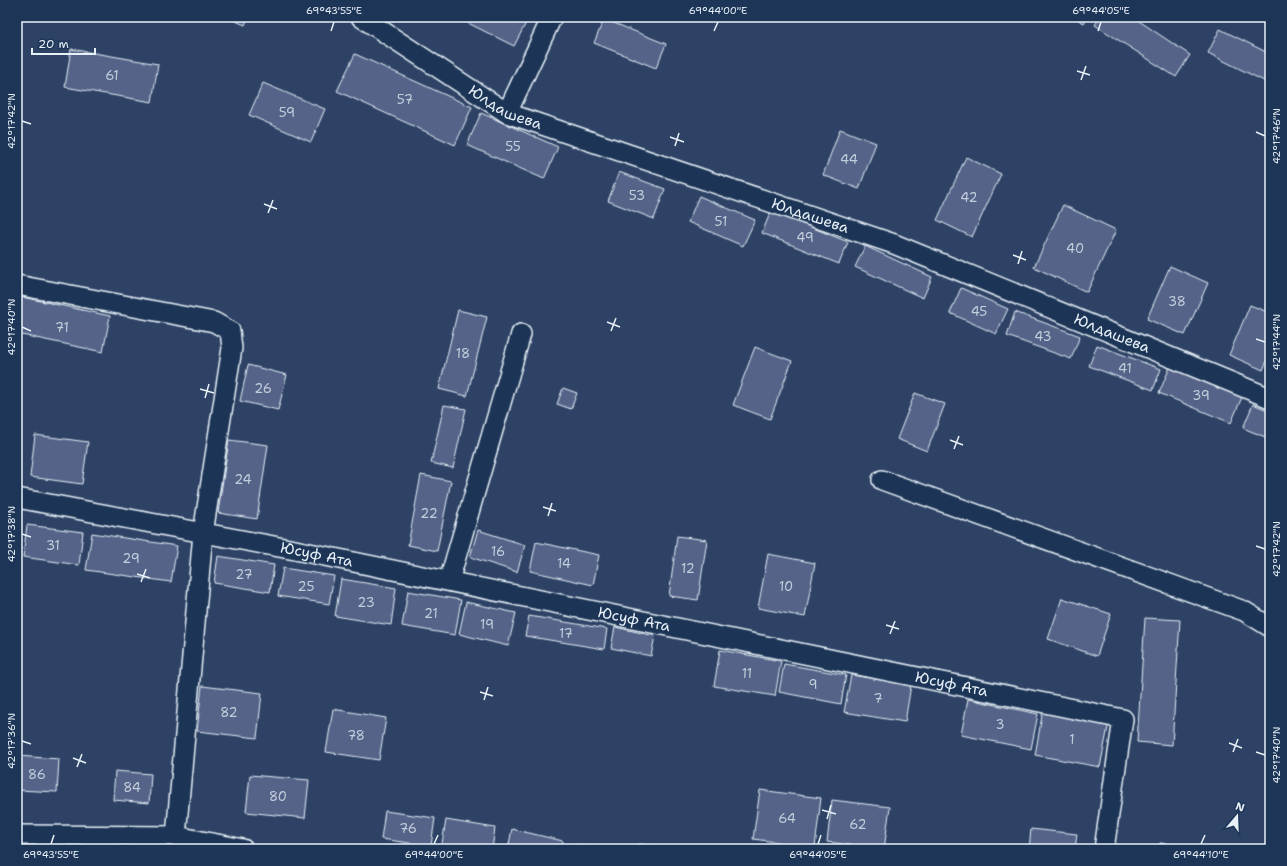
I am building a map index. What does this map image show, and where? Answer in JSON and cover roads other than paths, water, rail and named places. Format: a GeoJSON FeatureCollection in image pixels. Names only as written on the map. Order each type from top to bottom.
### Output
{"type":"FeatureCollection","features":[{"type":"Feature","properties":{"kind":"street","name":"Юлдашева"},"geometry":{"type":"LineString","coordinates":[[361,17],[507,113],[894,244],[1270,398]]}},
{"type":"Feature","properties":{"kind":"street"},"geometry":{"type":"LineString","coordinates":[[507,113],[552,17]]}},
{"type":"Feature","properties":{"kind":"street"},"geometry":{"type":"LineString","coordinates":[[17,285],[214,322],[230,331],[232,348],[203,533],[176,836]]}},
{"type":"Feature","properties":{"kind":"street"},"geometry":{"type":"LineString","coordinates":[[449,582],[520,334]]}},
{"type":"Feature","properties":{"kind":"street"},"geometry":{"type":"LineString","coordinates":[[882,480],[1244,611],[1270,627]]}},
{"type":"Feature","properties":{"kind":"street","name":"Юсуф Ата"},"geometry":{"type":"LineString","coordinates":[[17,498],[295,550],[1122,719],[1104,849]]}},
{"type":"Feature","properties":{"kind":"street"},"geometry":{"type":"LineString","coordinates":[[17,835],[176,836],[243,849]]}}]}
